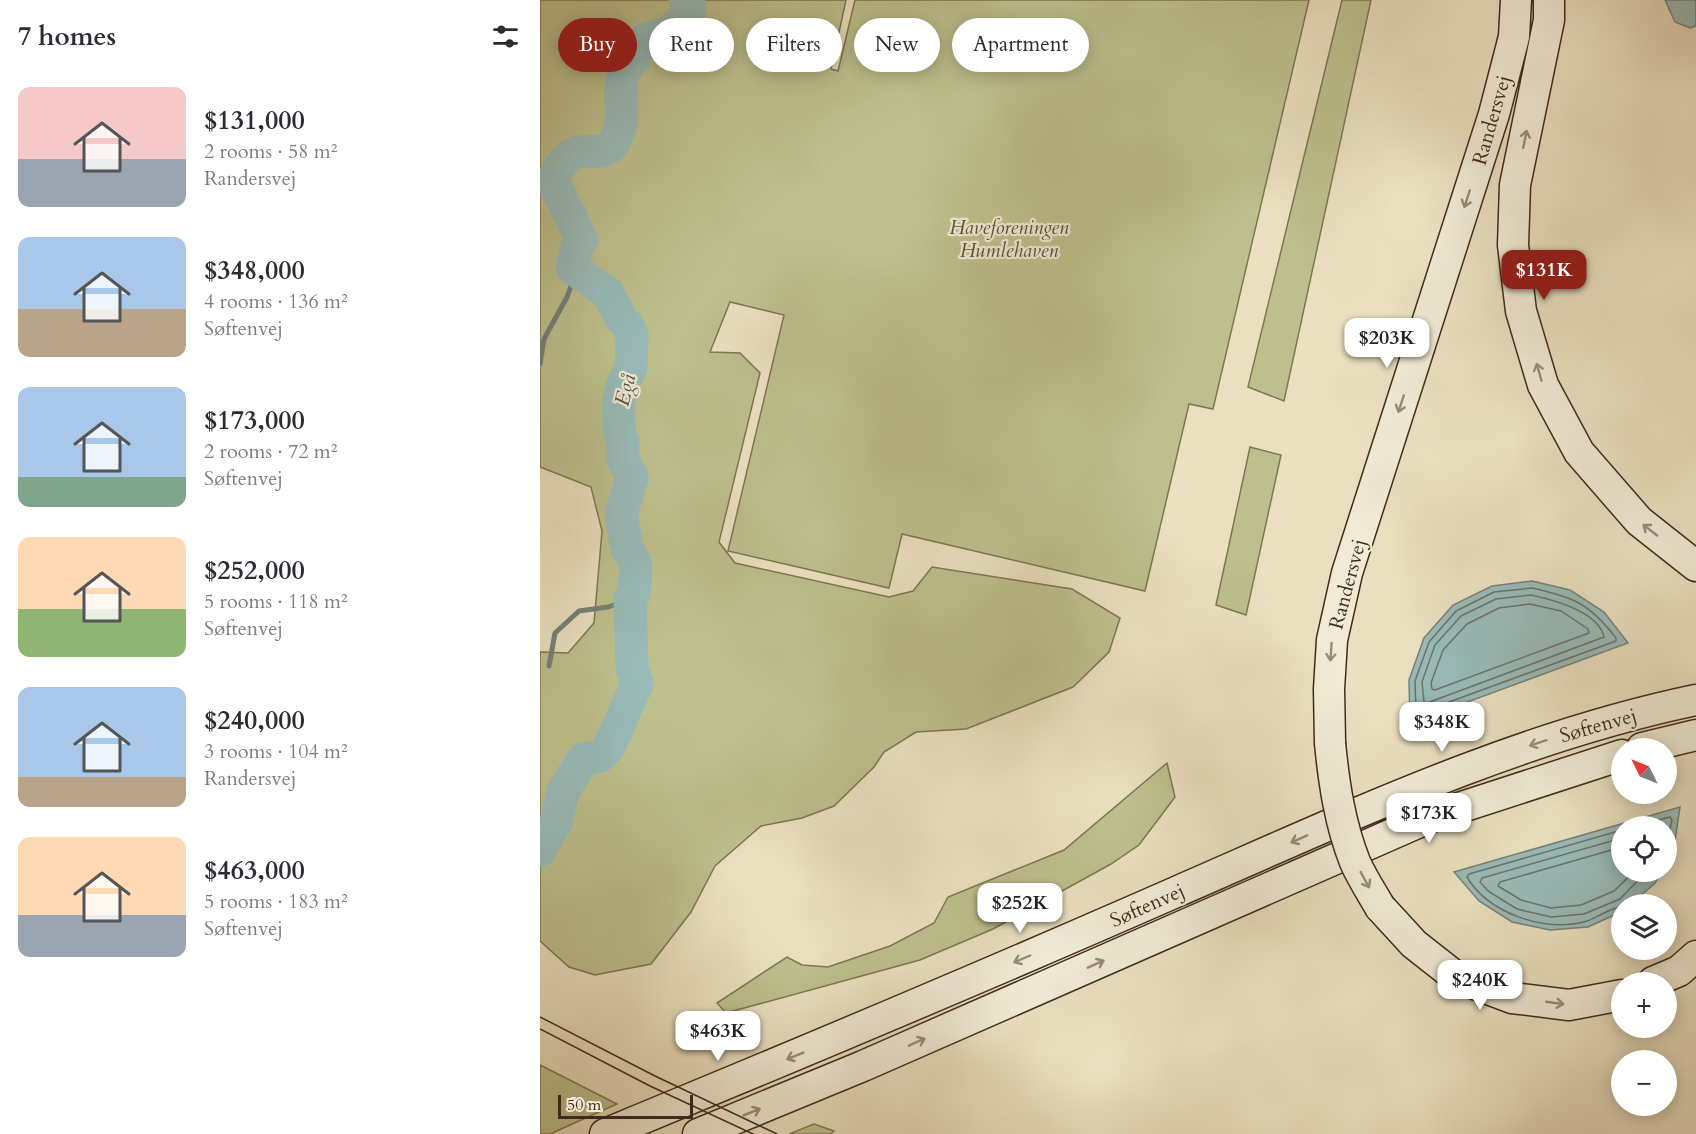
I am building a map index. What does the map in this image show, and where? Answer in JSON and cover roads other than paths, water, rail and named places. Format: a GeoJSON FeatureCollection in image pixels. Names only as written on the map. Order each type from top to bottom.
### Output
{"type":"FeatureCollection","features":[{"type":"Feature","properties":{"kind":"main road","name":"Randersvej"},"geometry":{"type":"LineString","coordinates":[[1516,0],[1514,37],[1494,114],[1347,573],[1332,640],[1329,689],[1330,743],[1334,784],[1343,825],[1356,864],[1380,907],[1414,944],[1456,977],[1512,998],[1569,1005],[1611,997]]}},
{"type":"Feature","properties":{"kind":"main road","name":"Randersvej"},"geometry":{"type":"LineString","coordinates":[[1549,0],[1549,20],[1515,185],[1513,245],[1521,310],[1542,385],[1579,452],[1639,521],[1696,566]]}},
{"type":"Feature","properties":{"kind":"main road","name":"Søftenvej"},"geometry":{"type":"LineString","coordinates":[[606,1134],[849,1034],[1414,789],[1535,744],[1657,708],[1696,700]]}},
{"type":"Feature","properties":{"kind":"main road","name":"Søftenvej"},"geometry":{"type":"LineString","coordinates":[[1677,740],[1696,735]]}},
{"type":"Feature","properties":{"kind":"main road","name":"Søftenvej"},"geometry":{"type":"LineString","coordinates":[[698,1134],[863,1066],[1431,817],[1611,759]]}},
{"type":"Feature","properties":{"kind":"main road"},"geometry":{"type":"LineString","coordinates":[[1677,972],[1696,956]]}},
{"type":"Feature","properties":{"kind":"water"},"geometry":{"type":"Polygon","coordinates":[[[1665,0],[1696,0],[1696,26],[1690,28],[1675,22],[1665,0]]]}},
{"type":"Feature","properties":{"kind":"water"},"geometry":{"type":"Polygon","coordinates":[[[1532,581],[1570,590],[1604,612],[1628,643],[1410,723],[1409,680],[1424,638],[1453,605],[1492,586],[1532,581]]]}},
{"type":"Feature","properties":{"kind":"water"},"geometry":{"type":"Polygon","coordinates":[[[1680,807],[1677,827],[1677,816],[1649,816],[1680,807]]]}},
{"type":"Feature","properties":{"kind":"water"},"geometry":{"type":"Polygon","coordinates":[[[1611,827],[1611,882],[1656,882],[1642,894],[1611,894],[1611,917],[1588,927],[1550,930],[1512,922],[1479,901],[1454,872],[1611,827]]]}},
{"type":"Feature","properties":{"kind":"waterway","name":"Egå"},"geometry":{"type":"LineString","coordinates":[[540,850],[556,823],[563,791],[583,759],[600,756],[609,747],[637,684],[632,667],[630,599],[634,594],[636,570],[635,562],[627,548],[622,511],[632,477],[623,460],[618,407],[622,387],[631,367],[632,335],[608,293],[572,268],[577,247],[582,240],[553,181],[560,166],[568,157],[585,151],[601,151],[614,142],[620,126],[621,86],[624,72],[634,59],[642,41],[669,31],[682,20],[690,10],[685,0]]}},
{"type":"Feature","properties":{"kind":"waterway"},"geometry":{"type":"LineString","coordinates":[[540,364],[544,339],[567,297],[576,272]]}},
{"type":"Feature","properties":{"kind":"waterway"},"geometry":{"type":"LineString","coordinates":[[549,666],[555,633],[579,611],[608,607],[630,599]]}},
{"type":"Feature","properties":{"kind":"tram line"},"geometry":{"type":"LineString","coordinates":[[540,1017],[655,1076],[777,1134]]}},
{"type":"Feature","properties":{"kind":"tram line"},"geometry":{"type":"LineString","coordinates":[[540,1029],[650,1086],[753,1134]]}},
{"type":"Feature","properties":{"kind":"park label","name":"Haveforeningen Humlehaven"},"geometry":{"type":"Point","coordinates":[1009,238]}}]}
